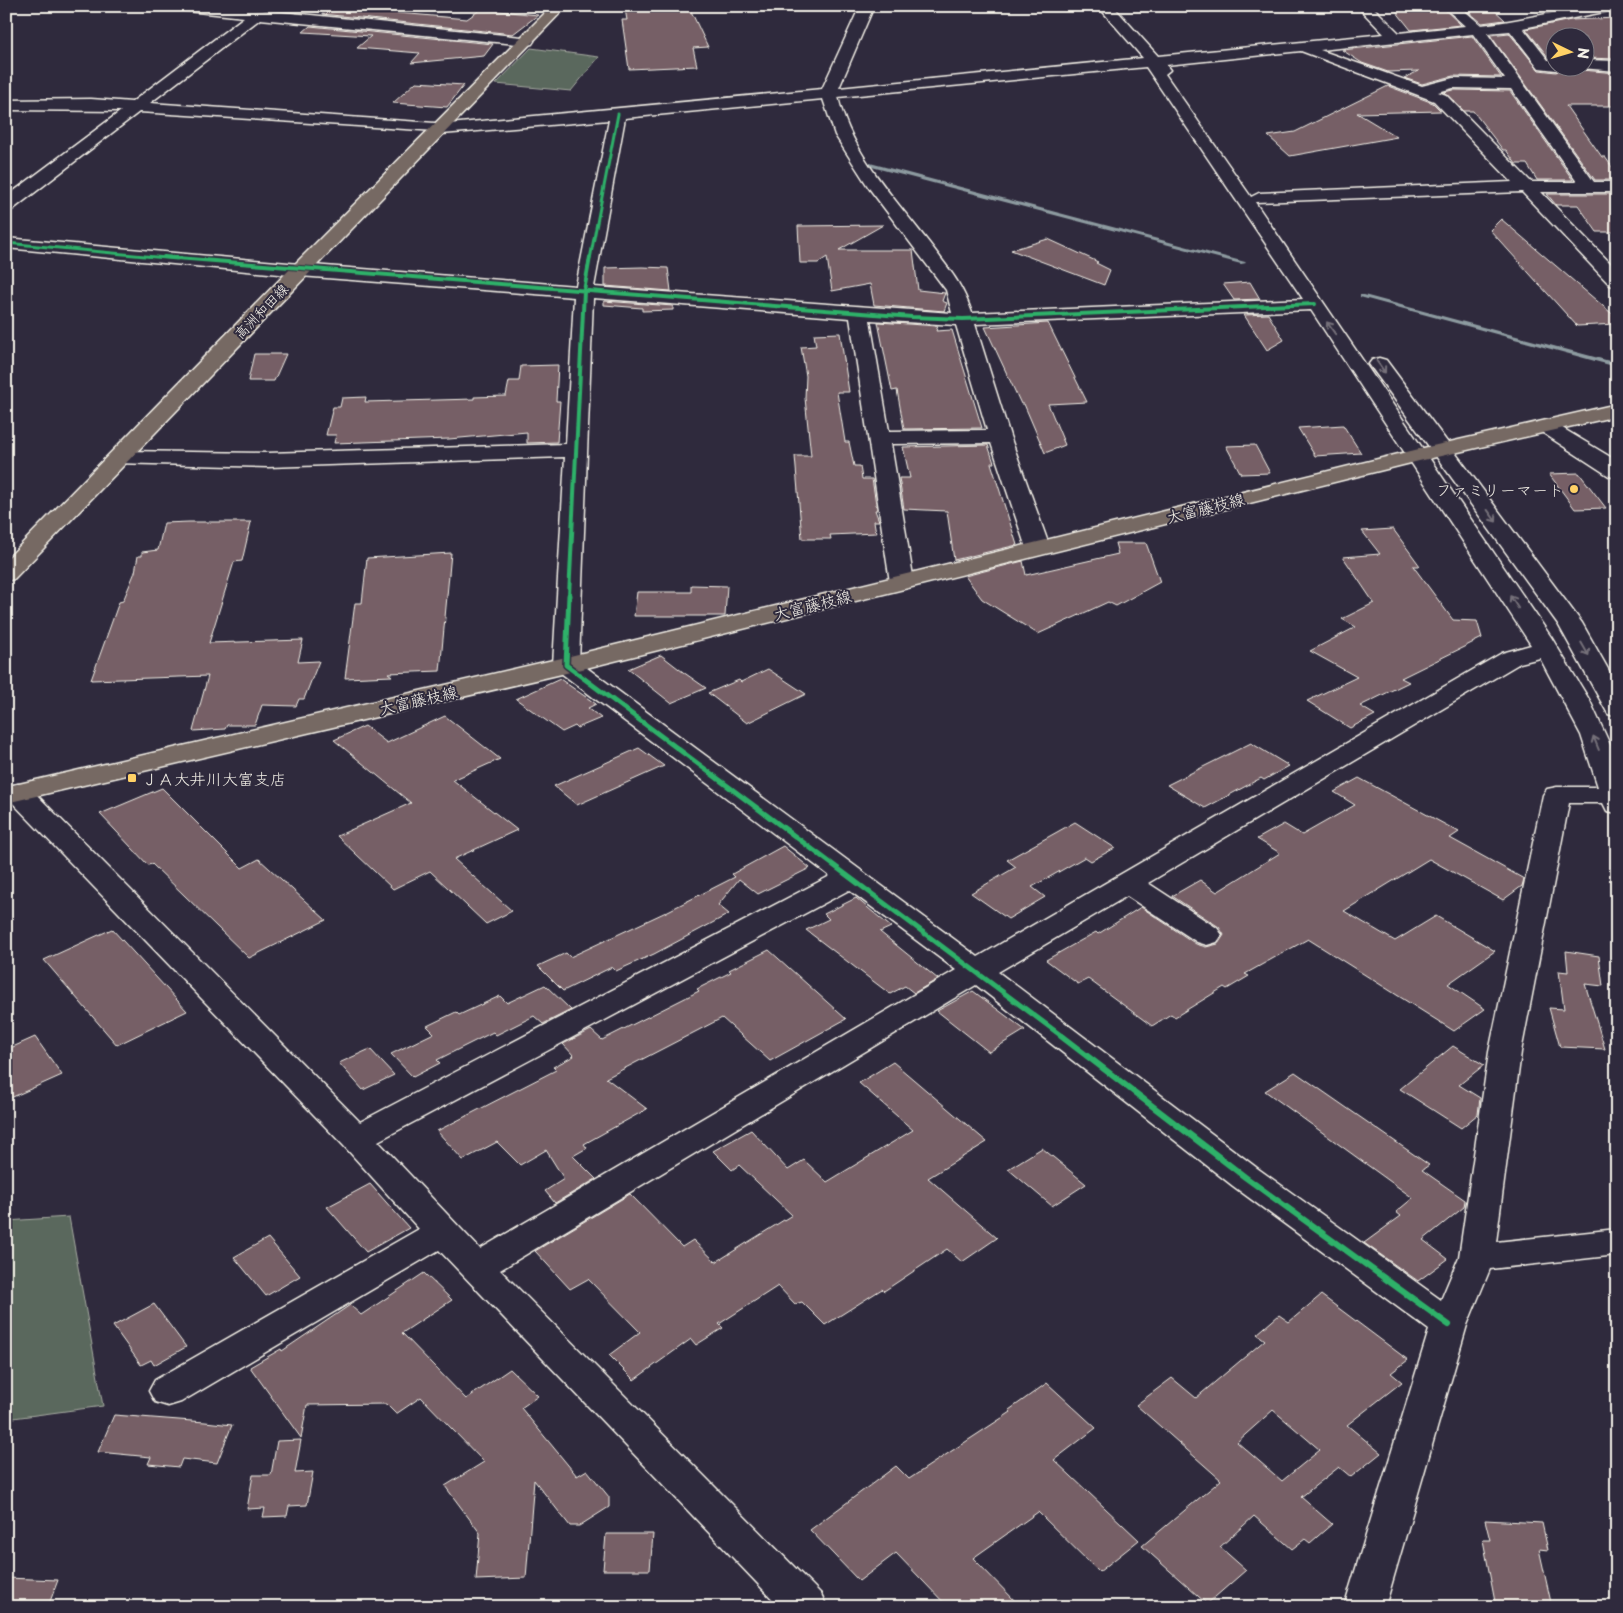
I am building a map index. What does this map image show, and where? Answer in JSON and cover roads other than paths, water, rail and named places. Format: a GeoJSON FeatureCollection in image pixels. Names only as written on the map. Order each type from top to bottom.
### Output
{"type":"FeatureCollection","features":[{"type":"Feature","properties":{"kind":"main road","name":"高洲和田線"},"geometry":{"type":"LineString","coordinates":[[6,574],[121,458],[300,270],[442,128],[560,6]]}},
{"type":"Feature","properties":{"kind":"main road","name":"大富藤枝線"},"geometry":{"type":"LineString","coordinates":[[12,793],[566,665],[1430,452],[1617,410]]}},
{"type":"Feature","properties":{"kind":"street"},"geometry":{"type":"LineString","coordinates":[[178,6],[527,41]]}},
{"type":"Feature","properties":{"kind":"street"},"geometry":{"type":"LineString","coordinates":[[867,6],[829,92],[843,135],[875,184],[955,290],[999,436],[1038,548]]}},
{"type":"Feature","properties":{"kind":"street"},"geometry":{"type":"LineString","coordinates":[[1105,6],[1200,114],[1259,198],[1430,452],[1545,649],[1580,705],[1616,800],[1557,795],[1505,1052],[1477,1257],[1449,1325],[1364,1607]]}},
{"type":"Feature","properties":{"kind":"street"},"geometry":{"type":"LineString","coordinates":[[1364,6],[1395,37]]}},
{"type":"Feature","properties":{"kind":"street"},"geometry":{"type":"LineString","coordinates":[[1450,6],[1477,28],[1589,187]]}},
{"type":"Feature","properties":{"kind":"street"},"geometry":{"type":"LineString","coordinates":[[6,104],[57,102],[136,106],[442,128],[618,114],[1477,28],[1514,26],[1614,6]]}},
{"type":"Feature","properties":{"kind":"street"},"geometry":{"type":"LineString","coordinates":[[6,206],[256,14]]}},
{"type":"Feature","properties":{"kind":"street"},"geometry":{"type":"LineString","coordinates":[[1514,26],[1544,65],[1546,65]]}},
{"type":"Feature","properties":{"kind":"street"},"geometry":{"type":"LineString","coordinates":[[1360,41],[1383,56]]}},
{"type":"Feature","properties":{"kind":"street"},"geometry":{"type":"LineString","coordinates":[[1301,47],[1440,98],[1617,281]]}},
{"type":"Feature","properties":{"kind":"street"},"geometry":{"type":"LineString","coordinates":[[1154,61],[1153,68],[1315,304],[1430,452],[1466,479],[1570,623],[1608,672],[1617,709]]}},
{"type":"Feature","properties":{"kind":"street"},"geometry":{"type":"LineString","coordinates":[[1596,65],[1617,66]]}},
{"type":"Feature","properties":{"kind":"street"},"geometry":{"type":"LineString","coordinates":[[1422,91],[1453,83],[1516,84]]}},
{"type":"Feature","properties":{"kind":"street"},"geometry":{"type":"LineString","coordinates":[[618,114],[584,291],[566,665],[977,971],[1245,1177],[1449,1325]]}},
{"type":"Feature","properties":{"kind":"street"},"geometry":{"type":"LineString","coordinates":[[1259,198],[1525,187],[1617,187]]}},
{"type":"Feature","properties":{"kind":"street"},"geometry":{"type":"LineString","coordinates":[[6,243],[300,270],[859,313],[963,319],[1315,304]]}},
{"type":"Feature","properties":{"kind":"street"},"geometry":{"type":"LineString","coordinates":[[859,313],[902,582]]}},
{"type":"Feature","properties":{"kind":"street"},"geometry":{"type":"LineString","coordinates":[[1547,426],[1617,471]]}},
{"type":"Feature","properties":{"kind":"street"},"geometry":{"type":"LineString","coordinates":[[879,438],[999,436]]}},
{"type":"Feature","properties":{"kind":"street"},"geometry":{"type":"LineString","coordinates":[[121,458],[268,460],[576,450]]}},
{"type":"Feature","properties":{"kind":"street"},"geometry":{"type":"LineString","coordinates":[[476,1268],[1511,658],[1545,649]]}},
{"type":"Feature","properties":{"kind":"street"},"geometry":{"type":"LineString","coordinates":[[12,793],[356,1138],[476,1268],[807,1607]]}},
{"type":"Feature","properties":{"kind":"street"},"geometry":{"type":"LineString","coordinates":[[356,1138],[850,877]]}},
{"type":"Feature","properties":{"kind":"street"},"geometry":{"type":"LineString","coordinates":[[1127,883],[1207,935]]}},
{"type":"Feature","properties":{"kind":"street"},"geometry":{"type":"LineString","coordinates":[[168,1391],[442,1232]]}},
{"type":"Feature","properties":{"kind":"street"},"geometry":{"type":"LineString","coordinates":[[1477,1257],[1617,1242]]}},
{"type":"Feature","properties":{"kind":"waterway"},"geometry":{"type":"LineString","coordinates":[[870,165],[1243,263]]}},
{"type":"Feature","properties":{"kind":"waterway"},"geometry":{"type":"LineString","coordinates":[[1362,296],[1617,365]]}},
{"type":"Feature","properties":{"kind":"place","name":"ファミリーマート"},"geometry":{"type":"Point","coordinates":[1574,489]}},
{"type":"Feature","properties":{"kind":"place","name":"ＪＡ大井川大富支店"},"geometry":{"type":"Point","coordinates":[132,778]}}]}
